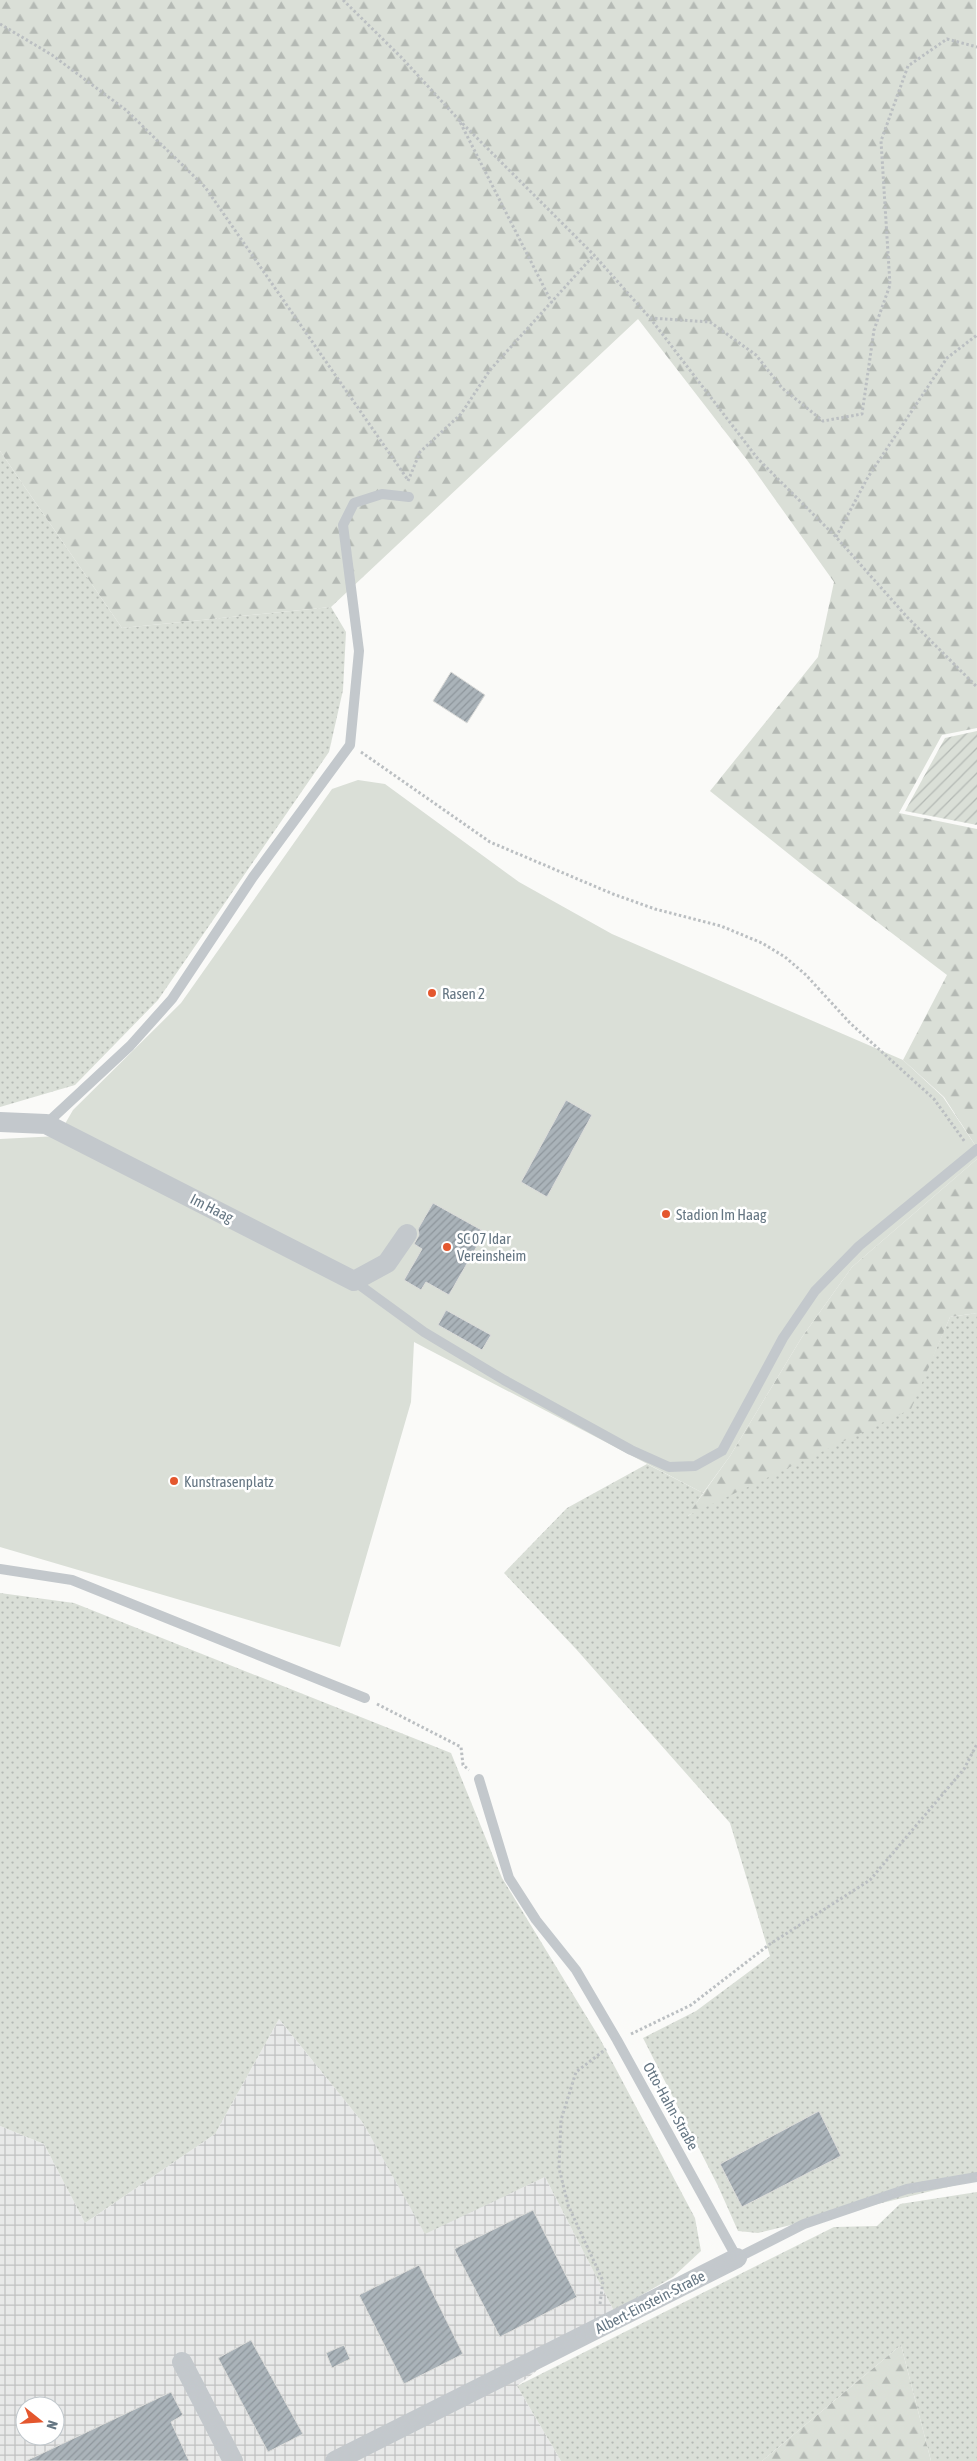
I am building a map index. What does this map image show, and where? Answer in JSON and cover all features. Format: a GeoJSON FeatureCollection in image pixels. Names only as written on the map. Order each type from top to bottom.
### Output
{"type":"FeatureCollection","features":[{"type":"Feature","properties":{"kind":"street","name":"Im Haag"},"geometry":{"type":"LineString","coordinates":[[0,1122],[46,1124],[354,1281]]}},
{"type":"Feature","properties":{"kind":"street"},"geometry":{"type":"LineString","coordinates":[[354,1281],[387,1263],[407,1234]]}},
{"type":"Feature","properties":{"kind":"street","name":"Albert-Einstein-Straße"},"geometry":{"type":"LineString","coordinates":[[335,2461],[737,2258]]}},
{"type":"Feature","properties":{"kind":"street"},"geometry":{"type":"LineString","coordinates":[[182,2362],[233,2461]]}},
{"type":"Feature","properties":{"kind":"lane"},"geometry":{"type":"LineString","coordinates":[[46,1124],[130,1046],[172,1000],[253,877],[350,745],[359,652],[342,525],[354,503],[382,494],[408,497]]}},
{"type":"Feature","properties":{"kind":"lane"},"geometry":{"type":"LineString","coordinates":[[354,1281],[424,1332],[504,1380],[631,1450],[670,1467],[696,1466],[722,1450],[783,1338],[815,1291],[860,1246],[975,1151]]}},
{"type":"Feature","properties":{"kind":"lane"},"geometry":{"type":"LineString","coordinates":[[0,1569],[72,1580],[365,1698]]}},
{"type":"Feature","properties":{"kind":"lane","name":"Otto-Hahn-Straße"},"geometry":{"type":"LineString","coordinates":[[479,1779],[509,1878],[536,1920],[576,1970],[618,2040],[737,2258]]}},
{"type":"Feature","properties":{"kind":"lane","name":"Albert-Einstein-Straße"},"geometry":{"type":"LineString","coordinates":[[737,2258],[804,2224],[907,2189],[977,2177]]}},
{"type":"Feature","properties":{"kind":"path"},"geometry":{"type":"LineString","coordinates":[[343,0],[401,57],[459,120],[594,256],[650,318],[758,459],[836,536],[908,618],[977,687]]}},
{"type":"Feature","properties":{"kind":"path"},"geometry":{"type":"LineString","coordinates":[[0,24],[52,55],[126,110],[205,187],[408,480]]}},
{"type":"Feature","properties":{"kind":"path"},"geometry":{"type":"LineString","coordinates":[[650,318],[710,322],[756,356],[782,388],[823,422],[862,414],[874,330],[890,285],[881,140],[908,66],[948,39],[977,47]]}},
{"type":"Feature","properties":{"kind":"path"},"geometry":{"type":"LineString","coordinates":[[459,120],[552,303]]}},
{"type":"Feature","properties":{"kind":"path"},"geometry":{"type":"LineString","coordinates":[[408,497],[408,480],[420,452],[461,414],[490,370],[594,256]]}},
{"type":"Feature","properties":{"kind":"path"},"geometry":{"type":"LineString","coordinates":[[836,536],[868,477],[947,358],[977,336]]}},
{"type":"Feature","properties":{"kind":"path"},"geometry":{"type":"LineString","coordinates":[[350,745],[490,842],[613,894],[655,909],[721,926],[762,942],[785,957],[806,975],[850,1023],[934,1099],[975,1151]]}},
{"type":"Feature","properties":{"kind":"path"},"geometry":{"type":"LineString","coordinates":[[365,1698],[461,1747],[463,1765],[479,1779]]}},
{"type":"Feature","properties":{"kind":"path"},"geometry":{"type":"LineString","coordinates":[[597,2329],[603,2280],[568,2205],[559,2168],[561,2120],[576,2072],[618,2040],[691,2005],[770,1944],[870,1880],[964,1769],[977,1744]]}},
{"type":"Feature","properties":{"kind":"shaded area"},"geometry":{"type":"Polygon","coordinates":[[[279,2019],[363,2123],[425,2233],[545,2177],[614,2311],[517,2386],[561,2461],[0,2461],[0,2126],[44,2144],[85,2223],[215,2134],[279,2019]]]}},
{"type":"Feature","properties":{"kind":"green space"},"geometry":{"type":"Polygon","coordinates":[[[0,0],[976,0],[977,728],[942,735],[899,813],[977,829],[977,1148],[944,1097],[903,1060],[947,975],[810,871],[710,791],[818,657],[834,582],[747,460],[638,319],[331,607],[122,628],[0,451],[0,0]]]}},
{"type":"Feature","properties":{"kind":"green space"},"geometry":{"type":"Polygon","coordinates":[[[0,451],[122,628],[331,607],[346,632],[343,690],[329,752],[158,1000],[75,1085],[0,1107],[0,451]]]}},
{"type":"Feature","properties":{"kind":"green space"},"geometry":{"type":"Polygon","coordinates":[[[977,731],[977,825],[905,811],[945,738],[977,731]]]}},
{"type":"Feature","properties":{"kind":"green space"},"geometry":{"type":"Polygon","coordinates":[[[358,780],[385,784],[519,882],[612,934],[903,1060],[943,1097],[977,1148],[977,1159],[852,1267],[802,1337],[730,1456],[703,1493],[414,1342],[411,1402],[340,1647],[0,1547],[0,1139],[58,1136],[73,1110],[181,1003],[332,789],[358,780]]]}},
{"type":"Feature","properties":{"kind":"green space"},"geometry":{"type":"Polygon","coordinates":[[[977,1159],[977,1313],[950,1317],[911,1409],[687,1516],[730,1456],[802,1337],[852,1267],[977,1159]]]}},
{"type":"Feature","properties":{"kind":"green space"},"geometry":{"type":"Polygon","coordinates":[[[977,1313],[977,2180],[758,2233],[738,2231],[718,2186],[643,2038],[696,2011],[770,1956],[730,1823],[576,1649],[504,1573],[567,1508],[647,1464],[703,1493],[688,1516],[933,1356],[950,1317],[977,1313]]]}},
{"type":"Feature","properties":{"kind":"green space"},"geometry":{"type":"Polygon","coordinates":[[[0,1593],[74,1603],[451,1753],[502,1878],[599,2037],[695,2218],[701,2251],[673,2277],[614,2311],[545,2177],[425,2234],[363,2123],[279,2019],[215,2134],[85,2223],[44,2144],[0,2126],[0,1593]]]}},
{"type":"Feature","properties":{"kind":"green space"},"geometry":{"type":"Polygon","coordinates":[[[977,2192],[977,2461],[931,2461],[901,2345],[762,2461],[561,2461],[517,2386],[834,2227],[877,2226],[900,2204],[977,2192]]]}},
{"type":"Feature","properties":{"kind":"green space"},"geometry":{"type":"Polygon","coordinates":[[[901,2345],[931,2461],[762,2461],[901,2345]]]}},
{"type":"Feature","properties":{"kind":"building"},"geometry":{"type":"Polygon","coordinates":[[[451,672],[485,695],[467,723],[433,701],[451,672]]]}},
{"type":"Feature","properties":{"kind":"building"},"geometry":{"type":"Polygon","coordinates":[[[566,1100],[592,1115],[547,1197],[521,1182],[566,1100]]]}},
{"type":"Feature","properties":{"kind":"building","name":"SC 07 Idar Vereinsheim"},"geometry":{"type":"Polygon","coordinates":[[[433,1203],[485,1232],[449,1295],[426,1282],[421,1290],[404,1280],[422,1249],[414,1244],[419,1235],[418,1229],[433,1203]]]}},
{"type":"Feature","properties":{"kind":"building"},"geometry":{"type":"Polygon","coordinates":[[[446,1310],[491,1335],[482,1350],[438,1325],[446,1310]]]}},
{"type":"Feature","properties":{"kind":"building"},"geometry":{"type":"Polygon","coordinates":[[[819,2111],[841,2156],[742,2207],[720,2164],[819,2111]]]}},
{"type":"Feature","properties":{"kind":"building"},"geometry":{"type":"Polygon","coordinates":[[[533,2210],[577,2297],[500,2337],[454,2249],[533,2210]]]}},
{"type":"Feature","properties":{"kind":"building"},"geometry":{"type":"Polygon","coordinates":[[[419,2265],[463,2354],[404,2384],[359,2295],[419,2265]]]}},
{"type":"Feature","properties":{"kind":"building"},"geometry":{"type":"Polygon","coordinates":[[[251,2340],[303,2434],[268,2452],[218,2358],[251,2340]]]}},
{"type":"Feature","properties":{"kind":"building"},"geometry":{"type":"Polygon","coordinates":[[[344,2345],[350,2359],[332,2368],[326,2353],[344,2345]]]}},
{"type":"Feature","properties":{"kind":"building"},"geometry":{"type":"Polygon","coordinates":[[[171,2392],[183,2415],[171,2422],[189,2461],[26,2461],[58,2446],[65,2446],[65,2442],[171,2392]]]}},
{"type":"Feature","properties":{"kind":"place","name":"Rasen 2"},"geometry":{"type":"Point","coordinates":[432,993]}},
{"type":"Feature","properties":{"kind":"place","name":"Stadion Im Haag"},"geometry":{"type":"Point","coordinates":[666,1214]}},
{"type":"Feature","properties":{"kind":"place","name":"SC 07 Idar Vereinsheim"},"geometry":{"type":"Point","coordinates":[447,1247]}},
{"type":"Feature","properties":{"kind":"place","name":"Kunstrasenplatz"},"geometry":{"type":"Point","coordinates":[174,1481]}}]}
